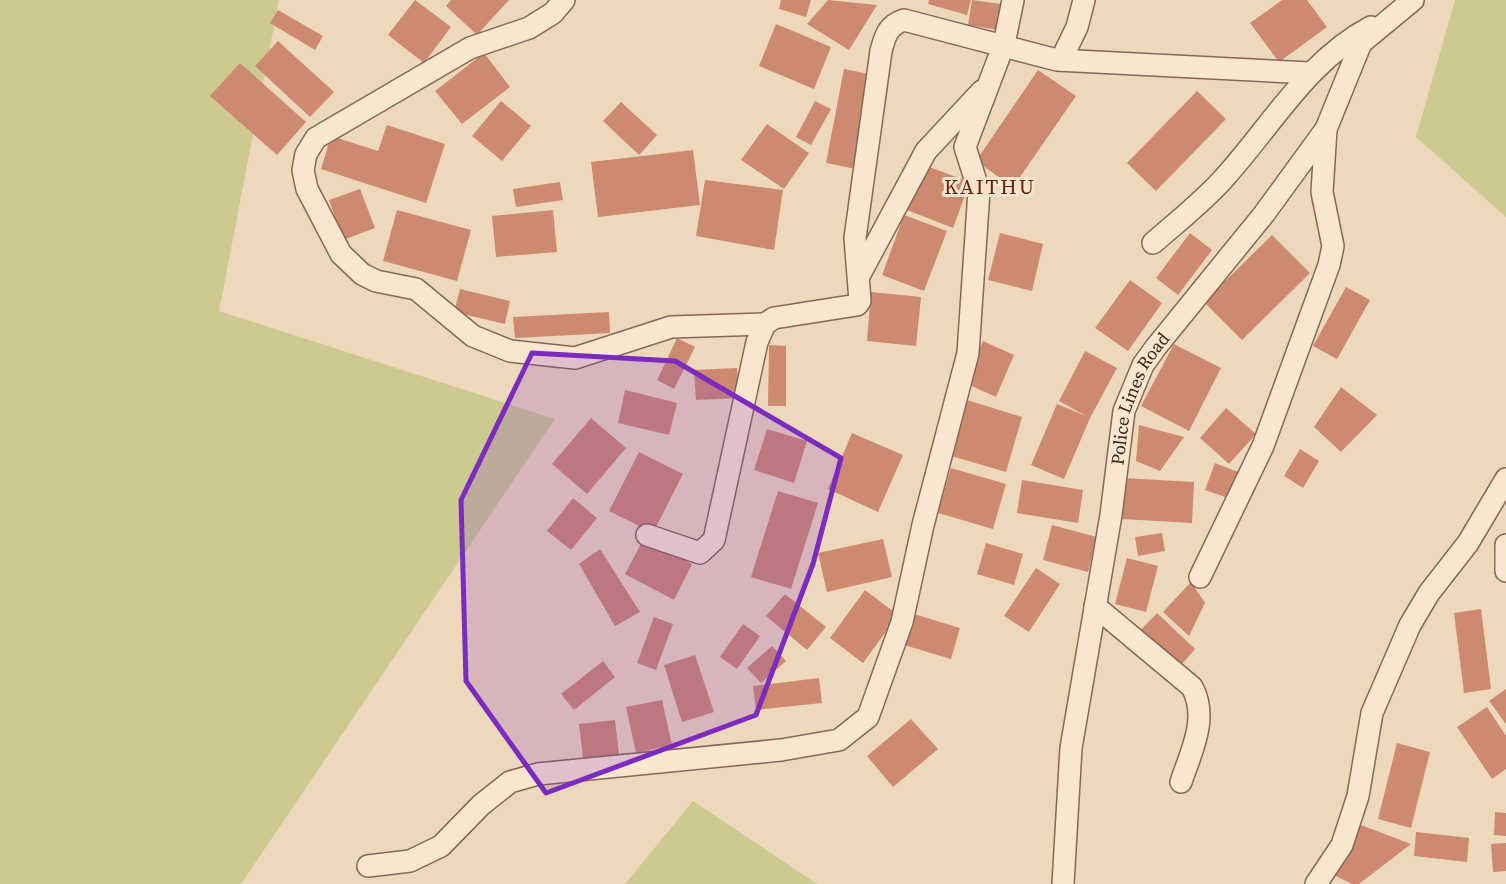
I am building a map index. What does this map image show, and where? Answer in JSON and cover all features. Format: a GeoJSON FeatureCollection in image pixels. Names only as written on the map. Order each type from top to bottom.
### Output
{"type":"FeatureCollection","features":[{"type":"Feature","properties":{"kind":"street"},"geometry":{"type":"LineString","coordinates":[[564,0],[553,13],[529,28],[470,48],[316,138],[306,154],[303,170],[307,188],[341,254],[362,274],[376,281],[416,289],[473,336],[510,351],[575,358],[671,327],[765,324],[774,318],[801,312],[857,305],[861,298],[855,238],[886,33],[895,23],[904,20],[1061,60],[1310,73]]}},
{"type":"Feature","properties":{"kind":"street"},"geometry":{"type":"LineString","coordinates":[[368,866],[410,861],[441,846],[481,805],[510,782],[538,774],[781,750],[839,740],[868,717],[902,622],[923,525],[968,353],[979,191],[965,147],[1004,44],[1013,0]]}},
{"type":"Feature","properties":{"kind":"street"},"geometry":{"type":"LineString","coordinates":[[1061,60],[1077,27],[1084,0]]}},
{"type":"Feature","properties":{"kind":"street","name":"Police Lines Road"},"geometry":{"type":"LineString","coordinates":[[1063,884],[1071,748],[1124,411],[1143,365],[1264,214],[1326,129],[1361,43],[1413,0]]}},
{"type":"Feature","properties":{"kind":"street"},"geometry":{"type":"LineString","coordinates":[[1153,243],[1224,179],[1310,73],[1347,40],[1388,18]]}},
{"type":"Feature","properties":{"kind":"street"},"geometry":{"type":"LineString","coordinates":[[860,274],[926,151],[988,85]]}},
{"type":"Feature","properties":{"kind":"street"},"geometry":{"type":"LineString","coordinates":[[1200,577],[1263,446],[1329,265],[1333,246],[1322,192],[1326,129]]}},
{"type":"Feature","properties":{"kind":"street"},"geometry":{"type":"LineString","coordinates":[[647,535],[700,553],[715,540],[757,342],[765,324]]}},
{"type":"Feature","properties":{"kind":"street"},"geometry":{"type":"LineString","coordinates":[[1316,884],[1342,845],[1358,796],[1372,713],[1405,637],[1429,593],[1468,543],[1506,479]]}},
{"type":"Feature","properties":{"kind":"street"},"geometry":{"type":"LineString","coordinates":[[1506,545],[1506,571]]}},
{"type":"Feature","properties":{"kind":"street"},"geometry":{"type":"LineString","coordinates":[[1095,606],[1192,687],[1199,700],[1200,720],[1181,782]]}},
{"type":"Feature","properties":{"kind":"highlighted area"},"geometry":{"type":"Polygon","coordinates":[[[532,353],[675,361],[841,458],[813,564],[756,715],[546,793],[466,681],[461,500],[532,353]]]}},
{"type":"Feature","properties":{"kind":"shaded area"},"geometry":{"type":"Polygon","coordinates":[[[0,0],[279,0],[219,311],[555,419],[241,884],[0,884],[0,0]]]}},
{"type":"Feature","properties":{"kind":"shaded area"},"geometry":{"type":"Polygon","coordinates":[[[1455,0],[1506,0],[1506,217],[1416,137],[1455,0]]]}},
{"type":"Feature","properties":{"kind":"shaded area"},"geometry":{"type":"Polygon","coordinates":[[[693,801],[817,884],[625,884],[693,801]]]}},
{"type":"Feature","properties":{"kind":"building"},"geometry":{"type":"Polygon","coordinates":[[[415,0],[451,27],[424,63],[388,35],[415,0]]]}},
{"type":"Feature","properties":{"kind":"building"},"geometry":{"type":"Polygon","coordinates":[[[451,0],[509,0],[477,35],[446,6],[451,0]]]}},
{"type":"Feature","properties":{"kind":"building"},"geometry":{"type":"Polygon","coordinates":[[[781,0],[811,0],[806,17],[779,9],[781,0]]]}},
{"type":"Feature","properties":{"kind":"building"},"geometry":{"type":"Polygon","coordinates":[[[828,0],[877,5],[849,50],[807,24],[828,0]]]}},
{"type":"Feature","properties":{"kind":"building"},"geometry":{"type":"Polygon","coordinates":[[[929,0],[971,0],[967,15],[928,4],[929,0]]]}},
{"type":"Feature","properties":{"kind":"building"},"geometry":{"type":"Polygon","coordinates":[[[972,0],[1008,5],[1004,31],[968,25],[972,0]]]}},
{"type":"Feature","properties":{"kind":"building"},"geometry":{"type":"Polygon","coordinates":[[[1282,0],[1307,0],[1327,27],[1279,62],[1250,23],[1282,0]]]}},
{"type":"Feature","properties":{"kind":"building"},"geometry":{"type":"Polygon","coordinates":[[[278,10],[323,36],[315,50],[270,23],[278,10]]]}},
{"type":"Feature","properties":{"kind":"building"},"geometry":{"type":"Polygon","coordinates":[[[776,24],[831,47],[814,89],[759,66],[776,24]]]}},
{"type":"Feature","properties":{"kind":"building"},"geometry":{"type":"Polygon","coordinates":[[[278,41],[334,92],[310,117],[255,66],[278,41]]]}},
{"type":"Feature","properties":{"kind":"building"},"geometry":{"type":"Polygon","coordinates":[[[484,53],[510,87],[462,124],[435,91],[484,53]]]}},
{"type":"Feature","properties":{"kind":"building"},"geometry":{"type":"Polygon","coordinates":[[[240,63],[306,122],[277,155],[210,96],[240,63]]]}},
{"type":"Feature","properties":{"kind":"building"},"geometry":{"type":"Polygon","coordinates":[[[844,69],[874,75],[856,169],[826,163],[844,69]]]}},
{"type":"Feature","properties":{"kind":"building"},"geometry":{"type":"Polygon","coordinates":[[[1038,70],[1076,96],[1013,187],[976,161],[1038,70]]]}},
{"type":"Feature","properties":{"kind":"building"},"geometry":{"type":"Polygon","coordinates":[[[1197,91],[1226,119],[1156,191],[1127,163],[1197,91]]]}},
{"type":"Feature","properties":{"kind":"building"},"geometry":{"type":"Polygon","coordinates":[[[501,101],[531,126],[502,161],[472,136],[501,101]]]}},
{"type":"Feature","properties":{"kind":"building"},"geometry":{"type":"Polygon","coordinates":[[[815,101],[831,109],[811,145],[796,137],[815,101]]]}},
{"type":"Feature","properties":{"kind":"building"},"geometry":{"type":"Polygon","coordinates":[[[621,102],[657,135],[639,155],[603,121],[621,102]]]}},
{"type":"Feature","properties":{"kind":"building"},"geometry":{"type":"Polygon","coordinates":[[[767,124],[809,153],[784,189],[741,160],[767,124]]]}},
{"type":"Feature","properties":{"kind":"building"},"geometry":{"type":"Polygon","coordinates":[[[387,125],[445,144],[426,203],[321,169],[331,136],[378,151],[387,125]]]}},
{"type":"Feature","properties":{"kind":"building"},"geometry":{"type":"Polygon","coordinates":[[[693,150],[700,205],[598,217],[591,162],[693,150]]]}},
{"type":"Feature","properties":{"kind":"building"},"geometry":{"type":"Polygon","coordinates":[[[924,165],[970,182],[953,228],[907,210],[924,165]]]}},
{"type":"Feature","properties":{"kind":"building"},"geometry":{"type":"Polygon","coordinates":[[[705,180],[783,190],[774,250],[696,236],[705,180]]]}},
{"type":"Feature","properties":{"kind":"building"},"geometry":{"type":"Polygon","coordinates":[[[560,182],[563,200],[516,207],[513,189],[560,182]]]}},
{"type":"Feature","properties":{"kind":"building"},"geometry":{"type":"Polygon","coordinates":[[[360,189],[375,228],[343,240],[329,200],[360,189]]]}},
{"type":"Feature","properties":{"kind":"building"},"geometry":{"type":"Polygon","coordinates":[[[397,210],[471,230],[457,281],[383,261],[397,210]]]}},
{"type":"Feature","properties":{"kind":"building"},"geometry":{"type":"Polygon","coordinates":[[[553,210],[557,252],[496,257],[492,216],[553,210]]]}},
{"type":"Feature","properties":{"kind":"building"},"geometry":{"type":"Polygon","coordinates":[[[904,215],[947,231],[924,291],[882,275],[904,215]]]}},
{"type":"Feature","properties":{"kind":"building"},"geometry":{"type":"Polygon","coordinates":[[[1000,233],[1043,244],[1032,291],[988,280],[1000,233]]]}},
{"type":"Feature","properties":{"kind":"building"},"geometry":{"type":"Polygon","coordinates":[[[1190,233],[1212,250],[1178,295],[1156,278],[1190,233]]]}},
{"type":"Feature","properties":{"kind":"building"},"geometry":{"type":"Polygon","coordinates":[[[1272,235],[1310,273],[1242,340],[1204,302],[1272,235]]]}},
{"type":"Feature","properties":{"kind":"building"},"geometry":{"type":"Polygon","coordinates":[[[1130,280],[1162,303],[1128,351],[1095,328],[1130,280]]]}},
{"type":"Feature","properties":{"kind":"building"},"geometry":{"type":"Polygon","coordinates":[[[1346,287],[1370,300],[1337,359],[1313,346],[1346,287]]]}},
{"type":"Feature","properties":{"kind":"building"},"geometry":{"type":"Polygon","coordinates":[[[460,289],[510,301],[505,324],[454,312],[460,289]]]}},
{"type":"Feature","properties":{"kind":"building"},"geometry":{"type":"Polygon","coordinates":[[[871,292],[921,297],[916,346],[867,341],[871,292]]]}},
{"type":"Feature","properties":{"kind":"building"},"geometry":{"type":"Polygon","coordinates":[[[609,312],[610,333],[515,338],[513,317],[609,312]]]}},
{"type":"Feature","properties":{"kind":"building"},"geometry":{"type":"Polygon","coordinates":[[[677,338],[695,347],[674,389],[657,380],[677,338]]]}},
{"type":"Feature","properties":{"kind":"building"},"geometry":{"type":"Polygon","coordinates":[[[983,341],[1014,355],[996,397],[965,383],[983,341]]]}},
{"type":"Feature","properties":{"kind":"building"},"geometry":{"type":"Polygon","coordinates":[[[1174,344],[1221,368],[1189,431],[1141,406],[1174,344]]]}},
{"type":"Feature","properties":{"kind":"building"},"geometry":{"type":"Polygon","coordinates":[[[769,345],[786,346],[786,406],[768,406],[769,345]]]}},
{"type":"Feature","properties":{"kind":"building"},"geometry":{"type":"Polygon","coordinates":[[[1085,351],[1117,368],[1090,418],[1064,479],[1031,465],[1057,404],[1086,416],[1059,401],[1085,351]]]}},
{"type":"Feature","properties":{"kind":"building"},"geometry":{"type":"Polygon","coordinates":[[[737,368],[739,398],[696,400],[694,370],[737,368]]]}},
{"type":"Feature","properties":{"kind":"building"},"geometry":{"type":"Polygon","coordinates":[[[1341,387],[1377,415],[1341,452],[1314,427],[1341,387]]]}},
{"type":"Feature","properties":{"kind":"building"},"geometry":{"type":"Polygon","coordinates":[[[625,390],[677,403],[669,435],[618,423],[625,390]]]}},
{"type":"Feature","properties":{"kind":"building"},"geometry":{"type":"Polygon","coordinates":[[[967,400],[1022,417],[1006,472],[951,456],[967,400]]]}},
{"type":"Feature","properties":{"kind":"building"},"geometry":{"type":"Polygon","coordinates":[[[1226,408],[1256,434],[1229,464],[1200,438],[1226,408]]]}},
{"type":"Feature","properties":{"kind":"building"},"geometry":{"type":"Polygon","coordinates":[[[591,418],[626,448],[587,494],[552,464],[591,418]]]}},
{"type":"Feature","properties":{"kind":"building"},"geometry":{"type":"Polygon","coordinates":[[[1139,425],[1184,437],[1160,471],[1136,461],[1139,425]]]}},
{"type":"Feature","properties":{"kind":"building"},"geometry":{"type":"Polygon","coordinates":[[[767,429],[807,441],[794,483],[754,470],[767,429]]]}},
{"type":"Feature","properties":{"kind":"building"},"geometry":{"type":"Polygon","coordinates":[[[852,433],[903,455],[878,512],[828,489],[852,433]]]}},
{"type":"Feature","properties":{"kind":"building"},"geometry":{"type":"Polygon","coordinates":[[[1300,449],[1319,461],[1303,488],[1284,476],[1300,449]]]}},
{"type":"Feature","properties":{"kind":"building"},"geometry":{"type":"Polygon","coordinates":[[[639,452],[683,474],[653,533],[609,511],[639,452]]]}},
{"type":"Feature","properties":{"kind":"building"},"geometry":{"type":"Polygon","coordinates":[[[1215,463],[1238,472],[1228,498],[1205,490],[1215,463]]]}},
{"type":"Feature","properties":{"kind":"building"},"geometry":{"type":"Polygon","coordinates":[[[951,468],[1006,484],[993,529],[938,513],[951,468]]]}},
{"type":"Feature","properties":{"kind":"building"},"geometry":{"type":"Polygon","coordinates":[[[1124,478],[1194,482],[1192,523],[1122,519],[1124,478]]]}},
{"type":"Feature","properties":{"kind":"building"},"geometry":{"type":"Polygon","coordinates":[[[1022,480],[1083,490],[1078,523],[1017,513],[1022,480]]]}},
{"type":"Feature","properties":{"kind":"building"},"geometry":{"type":"Polygon","coordinates":[[[778,491],[818,503],[791,589],[751,577],[778,491]]]}},
{"type":"Feature","properties":{"kind":"building"},"geometry":{"type":"Polygon","coordinates":[[[573,498],[597,518],[571,550],[547,531],[573,498]]]}},
{"type":"Feature","properties":{"kind":"building"},"geometry":{"type":"Polygon","coordinates":[[[1052,525],[1097,537],[1088,572],[1043,560],[1052,525]]]}},
{"type":"Feature","properties":{"kind":"building"},"geometry":{"type":"Polygon","coordinates":[[[1162,533],[1165,551],[1138,556],[1135,537],[1162,533]]]}},
{"type":"Feature","properties":{"kind":"building"},"geometry":{"type":"Polygon","coordinates":[[[644,538],[692,564],[674,600],[625,574],[644,538]]]}},
{"type":"Feature","properties":{"kind":"building"},"geometry":{"type":"Polygon","coordinates":[[[883,539],[892,577],[827,592],[818,553],[883,539]]]}},
{"type":"Feature","properties":{"kind":"building"},"geometry":{"type":"Polygon","coordinates":[[[986,543],[1023,554],[1014,585],[977,574],[986,543]]]}},
{"type":"Feature","properties":{"kind":"building"},"geometry":{"type":"Polygon","coordinates":[[[600,549],[640,612],[615,626],[579,564],[600,549]]]}},
{"type":"Feature","properties":{"kind":"building"},"geometry":{"type":"Polygon","coordinates":[[[1127,558],[1158,566],[1146,612],[1115,604],[1127,558]]]}},
{"type":"Feature","properties":{"kind":"building"},"geometry":{"type":"Polygon","coordinates":[[[1036,568],[1060,584],[1029,632],[1004,616],[1036,568]]]}},
{"type":"Feature","properties":{"kind":"building"},"geometry":{"type":"Polygon","coordinates":[[[1191,582],[1205,603],[1189,636],[1163,612],[1191,582]]]}},
{"type":"Feature","properties":{"kind":"building"},"geometry":{"type":"Polygon","coordinates":[[[865,590],[898,615],[863,663],[830,638],[865,590]]]}},
{"type":"Feature","properties":{"kind":"building"},"geometry":{"type":"Polygon","coordinates":[[[785,594],[826,627],[807,650],[766,616],[785,594]]]}},
{"type":"Feature","properties":{"kind":"building"},"geometry":{"type":"Polygon","coordinates":[[[1481,609],[1491,689],[1464,693],[1454,613],[1481,609]]]}},
{"type":"Feature","properties":{"kind":"building"},"geometry":{"type":"Polygon","coordinates":[[[1157,613],[1195,649],[1176,671],[1137,634],[1157,613]]]}},
{"type":"Feature","properties":{"kind":"building"},"geometry":{"type":"Polygon","coordinates":[[[914,614],[960,628],[951,659],[904,645],[914,614]]]}},
{"type":"Feature","properties":{"kind":"building"},"geometry":{"type":"Polygon","coordinates":[[[654,617],[673,624],[656,670],[637,663],[654,617]]]}},
{"type":"Feature","properties":{"kind":"building"},"geometry":{"type":"Polygon","coordinates":[[[743,624],[760,636],[737,669],[720,657],[743,624]]]}},
{"type":"Feature","properties":{"kind":"building"},"geometry":{"type":"Polygon","coordinates":[[[772,646],[786,661],[761,683],[747,668],[772,646]]]}},
{"type":"Feature","properties":{"kind":"building"},"geometry":{"type":"Polygon","coordinates":[[[695,655],[714,712],[682,722],[664,665],[695,655]]]}},
{"type":"Feature","properties":{"kind":"building"},"geometry":{"type":"Polygon","coordinates":[[[603,661],[615,677],[574,710],[561,694],[603,661]]]}},
{"type":"Feature","properties":{"kind":"building"},"geometry":{"type":"Polygon","coordinates":[[[819,678],[822,703],[756,710],[753,686],[819,678]]]}},
{"type":"Feature","properties":{"kind":"building"},"geometry":{"type":"Polygon","coordinates":[[[1506,689],[1506,724],[1489,701],[1506,689]]]}},
{"type":"Feature","properties":{"kind":"building"},"geometry":{"type":"Polygon","coordinates":[[[662,700],[672,745],[636,753],[626,707],[662,700]]]}},
{"type":"Feature","properties":{"kind":"building"},"geometry":{"type":"Polygon","coordinates":[[[1487,707],[1506,736],[1506,769],[1492,779],[1457,727],[1487,707]]]}},
{"type":"Feature","properties":{"kind":"building"},"geometry":{"type":"Polygon","coordinates":[[[911,719],[938,749],[893,787],[867,756],[911,719]]]}},
{"type":"Feature","properties":{"kind":"building"},"geometry":{"type":"Polygon","coordinates":[[[615,720],[619,754],[583,758],[579,724],[615,720]]]}},
{"type":"Feature","properties":{"kind":"building"},"geometry":{"type":"Polygon","coordinates":[[[1397,743],[1430,752],[1411,828],[1378,819],[1397,743]]]}},
{"type":"Feature","properties":{"kind":"building"},"geometry":{"type":"Polygon","coordinates":[[[1495,812],[1506,813],[1506,836],[1494,835],[1495,812]]]}},
{"type":"Feature","properties":{"kind":"building"},"geometry":{"type":"Polygon","coordinates":[[[1353,822],[1411,844],[1359,884],[1352,884],[1334,875],[1353,822]]]}},
{"type":"Feature","properties":{"kind":"building"},"geometry":{"type":"Polygon","coordinates":[[[1416,832],[1469,838],[1467,862],[1414,856],[1416,832]]]}},
{"type":"Feature","properties":{"kind":"building"},"geometry":{"type":"Polygon","coordinates":[[[1506,843],[1506,871],[1493,872],[1491,844],[1506,843]]]}},
{"type":"Feature","properties":{"kind":"district","name":"KAITHU"},"geometry":{"type":"Point","coordinates":[990,187]}}]}
